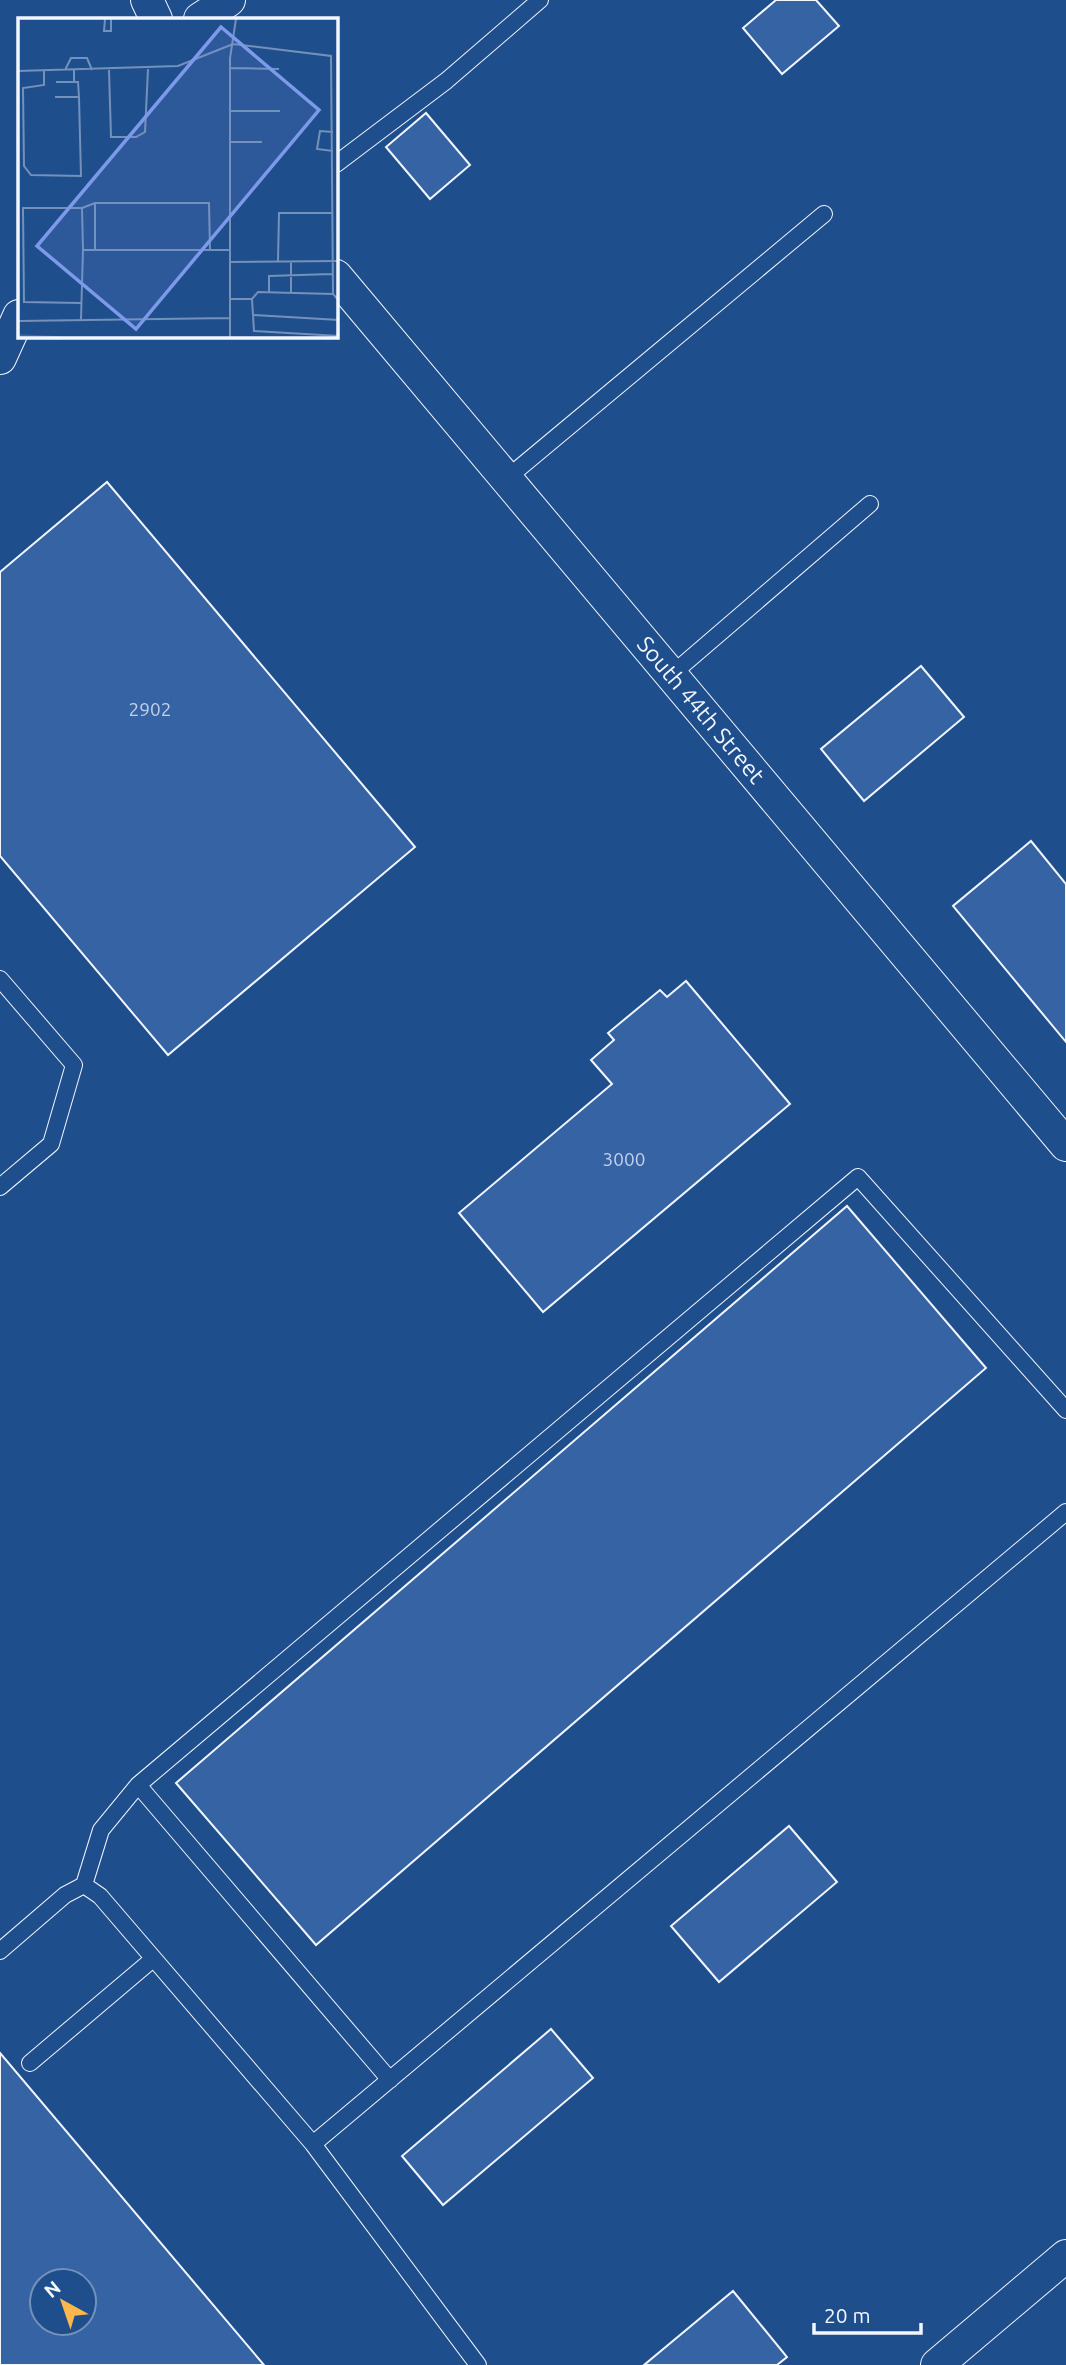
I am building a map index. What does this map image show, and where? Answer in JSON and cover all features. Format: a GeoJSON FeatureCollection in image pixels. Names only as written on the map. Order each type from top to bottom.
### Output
{"type":"FeatureCollection","features":[{"type":"Feature","properties":{"kind":"street"},"geometry":{"type":"LineString","coordinates":[[147,0],[156,18]]}},
{"type":"Feature","properties":{"kind":"street"},"geometry":{"type":"LineString","coordinates":[[202,18],[229,0]]}},
{"type":"Feature","properties":{"kind":"street","name":"South 44th Street"},"geometry":{"type":"LineString","coordinates":[[338,278],[1066,1145]]}},
{"type":"Feature","properties":{"kind":"street"},"geometry":{"type":"LineString","coordinates":[[0,358],[18,318]]}},
{"type":"Feature","properties":{"kind":"street"},"geometry":{"type":"LineString","coordinates":[[937,2365],[1066,2256]]}},
{"type":"Feature","properties":{"kind":"lane"},"geometry":{"type":"LineString","coordinates":[[338,162],[446,81],[540,0]]}},
{"type":"Feature","properties":{"kind":"lane"},"geometry":{"type":"LineString","coordinates":[[506,478],[824,214]]}},
{"type":"Feature","properties":{"kind":"lane"},"geometry":{"type":"LineString","coordinates":[[671,675],[870,505]]}},
{"type":"Feature","properties":{"kind":"lane"},"geometry":{"type":"LineString","coordinates":[[0,979],[74,1065],[51,1144],[0,1187]]}},
{"type":"Feature","properties":{"kind":"lane"},"geometry":{"type":"LineString","coordinates":[[0,1951],[65,1895],[83,1885],[101,1830],[138,1785],[858,1177],[1066,1410]]}},
{"type":"Feature","properties":{"kind":"lane"},"geometry":{"type":"LineString","coordinates":[[313,2144],[1066,1512]]}},
{"type":"Feature","properties":{"kind":"lane"},"geometry":{"type":"LineString","coordinates":[[138,1785],[390,2080]]}},
{"type":"Feature","properties":{"kind":"lane"},"geometry":{"type":"LineString","coordinates":[[83,1885],[100,1896],[313,2144],[478,2365]]}},
{"type":"Feature","properties":{"kind":"lane"},"geometry":{"type":"LineString","coordinates":[[30,2063],[153,1959]]}},
{"type":"Feature","properties":{"kind":"building"},"geometry":{"type":"Polygon","coordinates":[[[776,0],[816,0],[839,26],[782,74],[743,28],[776,0]]]}},
{"type":"Feature","properties":{"kind":"building"},"geometry":{"type":"Polygon","coordinates":[[[426,113],[470,165],[430,199],[386,147],[426,113]]]}},
{"type":"Feature","properties":{"kind":"building"},"geometry":{"type":"Polygon","coordinates":[[[107,482],[415,847],[168,1055],[0,856],[0,572],[107,482]]]}},
{"type":"Feature","properties":{"kind":"building"},"geometry":{"type":"Polygon","coordinates":[[[921,666],[964,717],[864,801],[821,749],[921,666]]]}},
{"type":"Feature","properties":{"kind":"building"},"geometry":{"type":"Polygon","coordinates":[[[1031,841],[1066,884],[1066,1042],[953,906],[1031,841]]]}},
{"type":"Feature","properties":{"kind":"building"},"geometry":{"type":"Polygon","coordinates":[[[686,981],[790,1104],[543,1312],[459,1213],[612,1084],[591,1060],[614,1040],[608,1033],[660,990],[667,997],[686,981]]]}},
{"type":"Feature","properties":{"kind":"building"},"geometry":{"type":"Polygon","coordinates":[[[847,1206],[986,1368],[316,1945],[176,1783],[847,1206]]]}},
{"type":"Feature","properties":{"kind":"building"},"geometry":{"type":"Polygon","coordinates":[[[789,1826],[837,1882],[719,1982],[671,1926],[789,1826]]]}},
{"type":"Feature","properties":{"kind":"building"},"geometry":{"type":"Polygon","coordinates":[[[551,2029],[593,2078],[443,2205],[402,2156],[551,2029]]]}},
{"type":"Feature","properties":{"kind":"building"},"geometry":{"type":"Polygon","coordinates":[[[0,2053],[264,2365],[0,2365],[0,2053]]]}},
{"type":"Feature","properties":{"kind":"building"},"geometry":{"type":"Polygon","coordinates":[[[733,2291],[787,2357],[777,2365],[644,2365],[733,2291]]]}}]}
